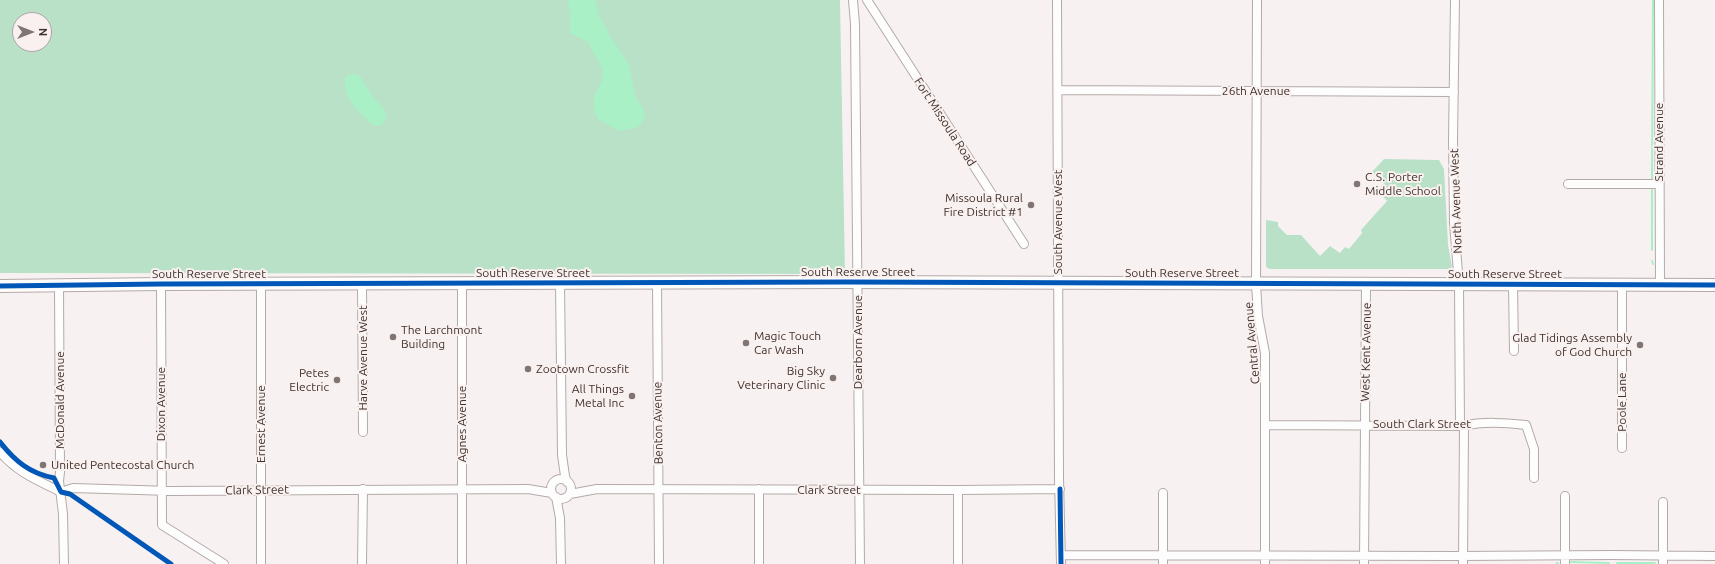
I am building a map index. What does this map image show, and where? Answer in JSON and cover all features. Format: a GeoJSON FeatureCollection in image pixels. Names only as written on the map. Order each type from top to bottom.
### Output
{"type":"FeatureCollection","features":[{"type":"Feature","properties":{"kind":"highway","name":"South Reserve Street"},"geometry":{"type":"LineString","coordinates":[[0,286],[59,284],[657,282],[1715,285]]}},
{"type":"Feature","properties":{"kind":"street","name":"Dearborn Avenue"},"geometry":{"type":"LineString","coordinates":[[853,0],[855,24],[860,564]]}},
{"type":"Feature","properties":{"kind":"street","name":"Fort Missoula Road"},"geometry":{"type":"LineString","coordinates":[[867,0],[1024,244]]}},
{"type":"Feature","properties":{"kind":"street","name":"South Avenue West"},"geometry":{"type":"LineString","coordinates":[[1057,0],[1059,478],[1061,564]]}},
{"type":"Feature","properties":{"kind":"street","name":"Central Avenue"},"geometry":{"type":"LineString","coordinates":[[1258,0],[1256,284],[1258,316],[1265,352],[1265,560]]}},
{"type":"Feature","properties":{"kind":"street","name":"North Avenue West"},"geometry":{"type":"LineString","coordinates":[[1455,0],[1454,222],[1459,285],[1463,560]]}},
{"type":"Feature","properties":{"kind":"street","name":"Strand Avenue"},"geometry":{"type":"LineString","coordinates":[[1659,0],[1660,284]]}},
{"type":"Feature","properties":{"kind":"street","name":"26th Avenue"},"geometry":{"type":"LineString","coordinates":[[1058,90],[1454,92]]}},
{"type":"Feature","properties":{"kind":"street"},"geometry":{"type":"LineString","coordinates":[[1568,184],[1659,184]]}},
{"type":"Feature","properties":{"kind":"street","name":"Benton Avenue"},"geometry":{"type":"LineString","coordinates":[[657,282],[659,564]]}},
{"type":"Feature","properties":{"kind":"street","name":"Harve Avenue West"},"geometry":{"type":"LineString","coordinates":[[362,283],[363,432]]}},
{"type":"Feature","properties":{"kind":"street","name":"Agnes Avenue"},"geometry":{"type":"LineString","coordinates":[[462,283],[462,564]]}},
{"type":"Feature","properties":{"kind":"street"},"geometry":{"type":"LineString","coordinates":[[560,283],[562,455],[565,476],[568,483],[561,495],[561,564]]}},
{"type":"Feature","properties":{"kind":"street","name":"McDonald Avenue"},"geometry":{"type":"LineString","coordinates":[[59,284],[61,399],[59,481],[63,514],[64,564]]}},
{"type":"Feature","properties":{"kind":"street","name":"Dixon Avenue"},"geometry":{"type":"LineString","coordinates":[[161,284],[162,524],[224,564]]}},
{"type":"Feature","properties":{"kind":"street","name":"Ernest Avenue"},"geometry":{"type":"LineString","coordinates":[[261,284],[261,564]]}},
{"type":"Feature","properties":{"kind":"street","name":"West Kent Avenue"},"geometry":{"type":"LineString","coordinates":[[1364,560],[1366,284]]}},
{"type":"Feature","properties":{"kind":"street"},"geometry":{"type":"LineString","coordinates":[[1513,284],[1514,351]]}},
{"type":"Feature","properties":{"kind":"street","name":"Poole Lane"},"geometry":{"type":"LineString","coordinates":[[1622,284],[1622,448]]}},
{"type":"Feature","properties":{"kind":"street","name":"South Clark Street"},"geometry":{"type":"LineString","coordinates":[[1265,425],[1526,425],[1534,449],[1534,478]]}},
{"type":"Feature","properties":{"kind":"street"},"geometry":{"type":"LineString","coordinates":[[0,452],[11,465],[30,477],[61,492]]}},
{"type":"Feature","properties":{"kind":"street"},"geometry":{"type":"LineString","coordinates":[[561,495],[554,483],[560,468],[562,455]]}},
{"type":"Feature","properties":{"kind":"street","name":"Clark Street"},"geometry":{"type":"LineString","coordinates":[[528,489],[554,483],[561,479],[568,483],[597,489]]}},
{"type":"Feature","properties":{"kind":"street","name":"Clark Street"},"geometry":{"type":"LineString","coordinates":[[61,492],[73,488],[161,490],[528,489],[561,495],[597,489],[1060,489]]}},
{"type":"Feature","properties":{"kind":"street"},"geometry":{"type":"LineString","coordinates":[[362,564],[363,489]]}},
{"type":"Feature","properties":{"kind":"street"},"geometry":{"type":"LineString","coordinates":[[759,489],[759,564]]}},
{"type":"Feature","properties":{"kind":"street"},"geometry":{"type":"LineString","coordinates":[[958,490],[958,564]]}},
{"type":"Feature","properties":{"kind":"street"},"geometry":{"type":"LineString","coordinates":[[1163,493],[1163,564]]}},
{"type":"Feature","properties":{"kind":"street"},"geometry":{"type":"LineString","coordinates":[[1565,496],[1565,564]]}},
{"type":"Feature","properties":{"kind":"street"},"geometry":{"type":"LineString","coordinates":[[1663,502],[1663,560]]}},
{"type":"Feature","properties":{"kind":"street"},"geometry":{"type":"LineString","coordinates":[[1061,555],[1164,555],[1265,560],[1463,560],[1565,555],[1663,560],[1715,556]]}},
{"type":"Feature","properties":{"kind":"shaded area"},"geometry":{"type":"Polygon","coordinates":[[[0,0],[840,0],[845,274],[0,273],[0,0]]]}},
{"type":"Feature","properties":{"kind":"shaded area"},"geometry":{"type":"Polygon","coordinates":[[[568,0],[595,0],[600,18],[628,62],[636,98],[644,110],[645,118],[638,127],[619,131],[599,120],[594,111],[594,96],[603,79],[602,68],[588,42],[570,33],[570,12],[568,0]]]}},
{"type":"Feature","properties":{"kind":"shaded area"},"geometry":{"type":"Polygon","coordinates":[[[352,74],[360,76],[375,99],[386,112],[385,120],[382,125],[375,126],[363,116],[349,98],[345,84],[346,76],[352,74]]]}},
{"type":"Feature","properties":{"kind":"shaded area"},"geometry":{"type":"Polygon","coordinates":[[[1384,159],[1439,160],[1444,169],[1448,245],[1452,267],[1449,269],[1270,269],[1266,267],[1266,220],[1278,222],[1278,226],[1287,235],[1301,235],[1320,256],[1330,246],[1340,253],[1345,247],[1349,249],[1362,233],[1361,230],[1387,201],[1378,191],[1384,183],[1372,172],[1384,159]]]}},
{"type":"Feature","properties":{"kind":"waterway"},"geometry":{"type":"LineString","coordinates":[[1652,179],[1653,0]]}},
{"type":"Feature","properties":{"kind":"waterway"},"geometry":{"type":"LineString","coordinates":[[1652,190],[1652,250]]}},
{"type":"Feature","properties":{"kind":"waterway"},"geometry":{"type":"LineString","coordinates":[[1571,562],[1609,563]]}},
{"type":"Feature","properties":{"kind":"waterway"},"geometry":{"type":"LineString","coordinates":[[1617,563],[1655,563]]}},
{"type":"Feature","properties":{"kind":"cycle path"},"geometry":{"type":"LineString","coordinates":[[0,286],[161,284],[846,282],[1715,285]]}},
{"type":"Feature","properties":{"kind":"cycle path"},"geometry":{"type":"LineString","coordinates":[[0,442],[11,455],[23,465],[37,473],[54,478],[61,492],[70,494],[171,564]]}},
{"type":"Feature","properties":{"kind":"cycle path"},"geometry":{"type":"LineString","coordinates":[[1060,489],[1061,564]]}},
{"type":"Feature","properties":{"kind":"place","name":"C.S. Porter Middle School"},"geometry":{"type":"Point","coordinates":[1357,184]}},
{"type":"Feature","properties":{"kind":"place","name":"Missoula Rural Fire District #1"},"geometry":{"type":"Point","coordinates":[1031,205]}},
{"type":"Feature","properties":{"kind":"place","name":"The Larchmont Building"},"geometry":{"type":"Point","coordinates":[393,337]}},
{"type":"Feature","properties":{"kind":"place","name":"Magic Touch Car Wash"},"geometry":{"type":"Point","coordinates":[746,343]}},
{"type":"Feature","properties":{"kind":"place","name":"Glad Tidings Assembly of God Church"},"geometry":{"type":"Point","coordinates":[1640,345]}},
{"type":"Feature","properties":{"kind":"place","name":"Zootown Crossfit"},"geometry":{"type":"Point","coordinates":[528,369]}},
{"type":"Feature","properties":{"kind":"place","name":"Big Sky Veterinary Clinic"},"geometry":{"type":"Point","coordinates":[833,378]}},
{"type":"Feature","properties":{"kind":"place","name":"Petes Electric"},"geometry":{"type":"Point","coordinates":[337,380]}},
{"type":"Feature","properties":{"kind":"place","name":"All Things Metal Inc"},"geometry":{"type":"Point","coordinates":[632,396]}},
{"type":"Feature","properties":{"kind":"place","name":"United Pentecostal Church"},"geometry":{"type":"Point","coordinates":[43,465]}}]}
